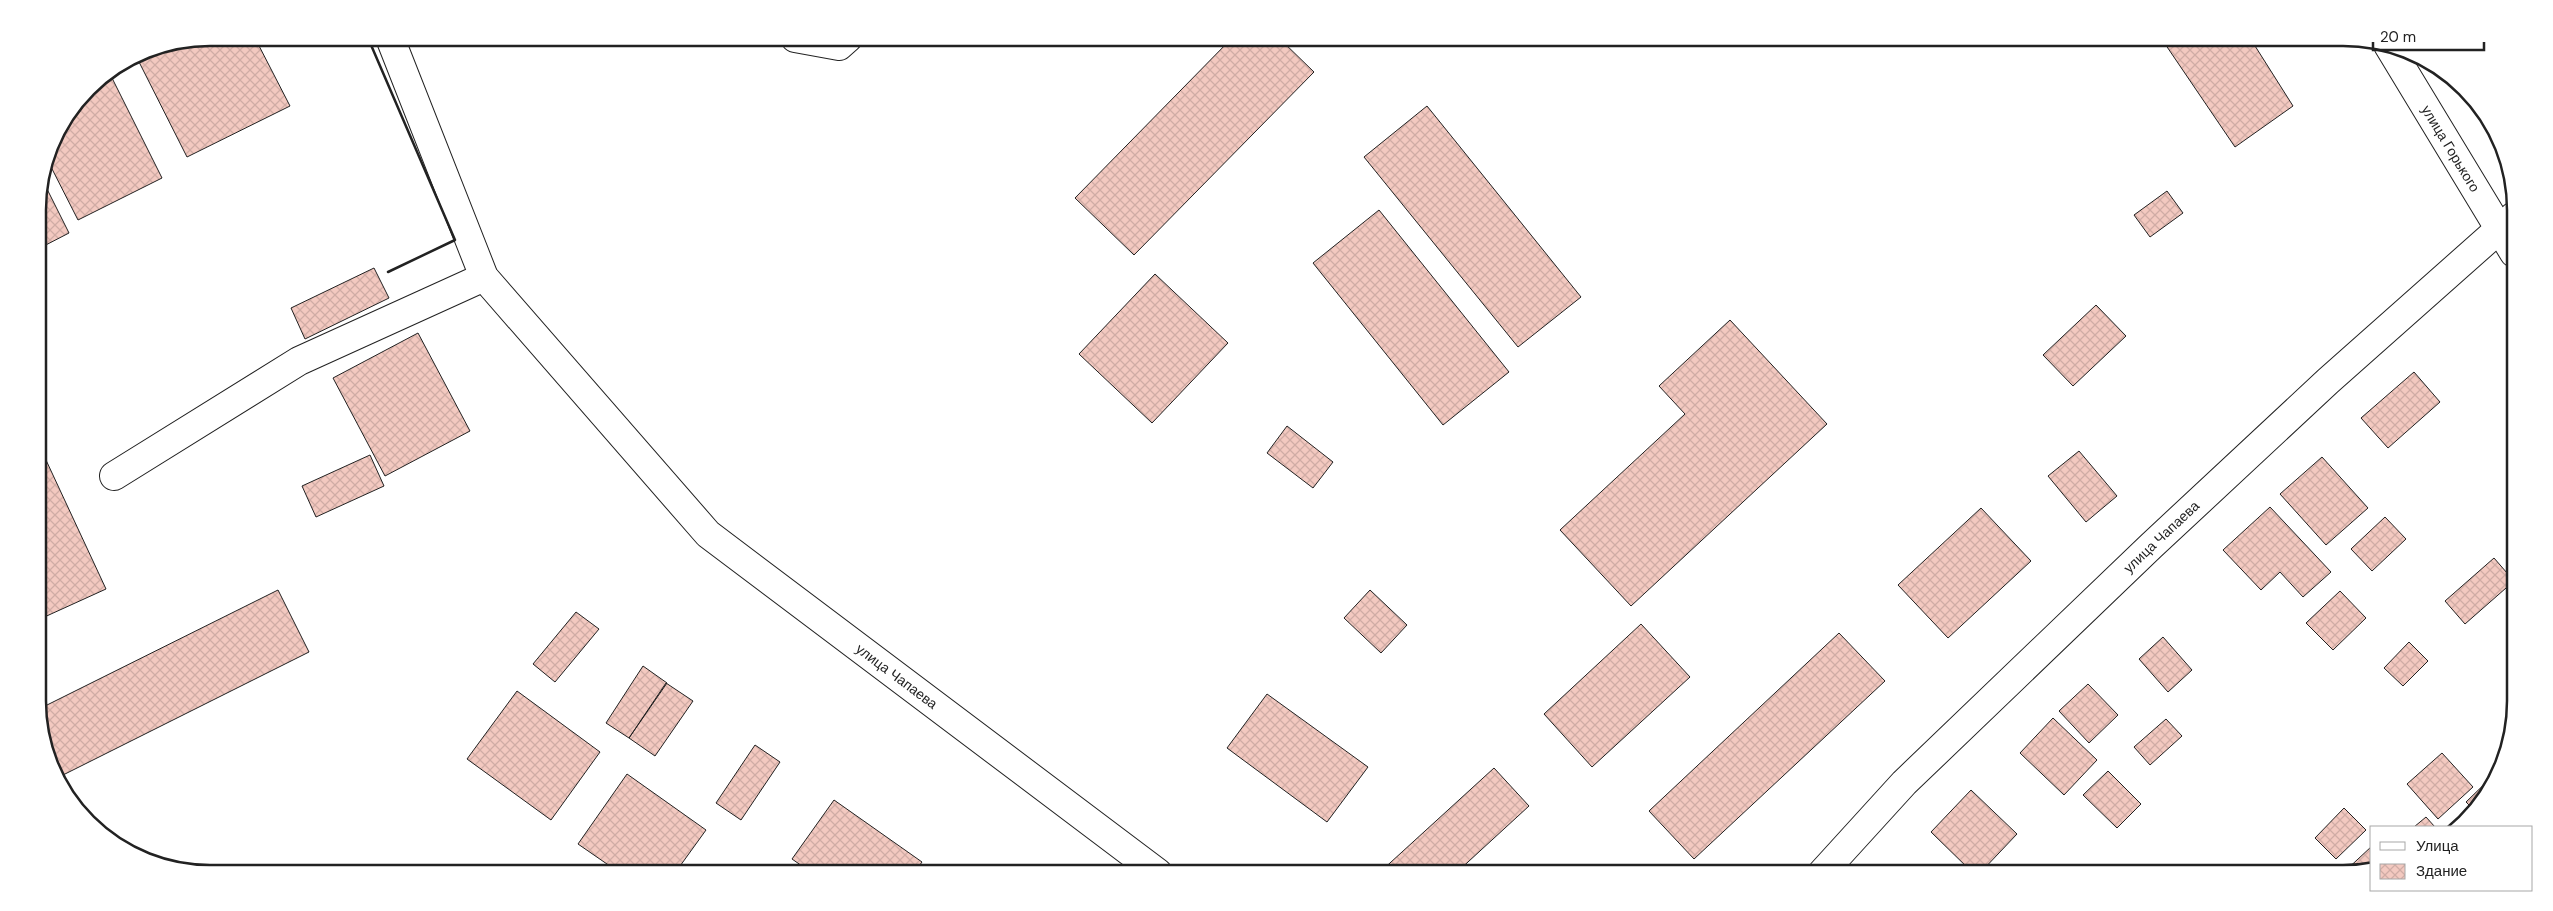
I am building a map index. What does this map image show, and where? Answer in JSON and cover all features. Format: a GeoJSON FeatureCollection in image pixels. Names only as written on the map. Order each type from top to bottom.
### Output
{"type":"FeatureCollection","features":[{"type":"Feature","properties":{"kind":"street","name":"улица Чапаева"},"geometry":{"type":"LineString","coordinates":[[394,47],[484,277],[708,534],[1147,865]]}},
{"type":"Feature","properties":{"kind":"street","name":"улица Горького"},"geometry":{"type":"LineString","coordinates":[[2394,55],[2507,223]]}},
{"type":"Feature","properties":{"kind":"street","name":"улица Чапаева"},"geometry":{"type":"LineString","coordinates":[[1830,864],[1904,783],[2151,546],[2328,381],[2507,223]]}},
{"type":"Feature","properties":{"kind":"street"},"geometry":{"type":"LineString","coordinates":[[114,476],[299,362],[484,277]]}},
{"type":"Feature","properties":{"kind":"building"},"geometry":{"type":"Polygon","coordinates":[[[1288,46],[1314,72],[1134,255],[1075,198],[1224,47],[1288,46]]]}},
{"type":"Feature","properties":{"kind":"building"},"geometry":{"type":"Polygon","coordinates":[[[2166,46],[2255,46],[2293,106],[2235,147],[2166,46]]]}},
{"type":"Feature","properties":{"kind":"building"},"geometry":{"type":"Polygon","coordinates":[[[260,47],[290,106],[187,157],[139,62],[178,49],[260,47]]]}},
{"type":"Feature","properties":{"kind":"building"},"geometry":{"type":"Polygon","coordinates":[[[112,78],[162,178],[78,220],[52,168],[68,128],[80,110],[94,94],[112,78]]]}},
{"type":"Feature","properties":{"kind":"building"},"geometry":{"type":"Polygon","coordinates":[[[1427,106],[1581,297],[1518,347],[1364,157],[1427,106]]]}},
{"type":"Feature","properties":{"kind":"building"},"geometry":{"type":"Polygon","coordinates":[[[48,191],[69,233],[47,244],[48,191]]]}},
{"type":"Feature","properties":{"kind":"building"},"geometry":{"type":"Polygon","coordinates":[[[2167,191],[2183,213],[2150,237],[2134,215],[2167,191]]]}},
{"type":"Feature","properties":{"kind":"building"},"geometry":{"type":"Polygon","coordinates":[[[1379,210],[1509,372],[1443,425],[1313,263],[1379,210]]]}},
{"type":"Feature","properties":{"kind":"building"},"geometry":{"type":"Polygon","coordinates":[[[374,268],[389,298],[305,339],[291,308],[374,268]]]}},
{"type":"Feature","properties":{"kind":"building"},"geometry":{"type":"Polygon","coordinates":[[[1155,274],[1228,343],[1152,423],[1079,354],[1155,274]]]}},
{"type":"Feature","properties":{"kind":"building"},"geometry":{"type":"Polygon","coordinates":[[[2096,305],[2126,336],[2073,386],[2043,355],[2096,305]]]}},
{"type":"Feature","properties":{"kind":"building"},"geometry":{"type":"Polygon","coordinates":[[[1730,320],[1827,424],[1631,606],[1560,530],[1685,414],[1659,386],[1730,320]]]}},
{"type":"Feature","properties":{"kind":"building"},"geometry":{"type":"Polygon","coordinates":[[[418,333],[470,431],[385,476],[333,378],[418,333]]]}},
{"type":"Feature","properties":{"kind":"building"},"geometry":{"type":"Polygon","coordinates":[[[2414,372],[2440,402],[2388,448],[2361,418],[2414,372]]]}},
{"type":"Feature","properties":{"kind":"building"},"geometry":{"type":"Polygon","coordinates":[[[1287,426],[1333,462],[1313,488],[1267,453],[1287,426]]]}},
{"type":"Feature","properties":{"kind":"building"},"geometry":{"type":"Polygon","coordinates":[[[2079,451],[2117,496],[2086,522],[2048,476],[2079,451]]]}},
{"type":"Feature","properties":{"kind":"building"},"geometry":{"type":"Polygon","coordinates":[[[370,455],[384,486],[316,517],[302,486],[370,455]]]}},
{"type":"Feature","properties":{"kind":"building"},"geometry":{"type":"Polygon","coordinates":[[[2322,457],[2368,508],[2326,545],[2280,494],[2322,457]]]}},
{"type":"Feature","properties":{"kind":"building"},"geometry":{"type":"Polygon","coordinates":[[[46,461],[106,589],[46,616],[46,461]]]}},
{"type":"Feature","properties":{"kind":"building"},"geometry":{"type":"Polygon","coordinates":[[[2270,507],[2331,572],[2303,597],[2280,572],[2261,590],[2223,550],[2270,507]]]}},
{"type":"Feature","properties":{"kind":"building"},"geometry":{"type":"Polygon","coordinates":[[[1981,508],[2031,561],[1948,638],[1898,585],[1981,508]]]}},
{"type":"Feature","properties":{"kind":"building"},"geometry":{"type":"Polygon","coordinates":[[[2385,517],[2406,539],[2372,571],[2351,549],[2385,517]]]}},
{"type":"Feature","properties":{"kind":"building"},"geometry":{"type":"Polygon","coordinates":[[[2494,558],[2507,573],[2507,587],[2465,624],[2445,601],[2494,558]]]}},
{"type":"Feature","properties":{"kind":"building"},"geometry":{"type":"Polygon","coordinates":[[[278,590],[309,652],[64,775],[49,733],[46,705],[278,590]]]}},
{"type":"Feature","properties":{"kind":"building"},"geometry":{"type":"Polygon","coordinates":[[[1370,590],[1407,625],[1381,653],[1344,618],[1370,590]]]}},
{"type":"Feature","properties":{"kind":"building"},"geometry":{"type":"Polygon","coordinates":[[[2340,591],[2366,618],[2333,650],[2306,623],[2340,591]]]}},
{"type":"Feature","properties":{"kind":"building"},"geometry":{"type":"Polygon","coordinates":[[[576,612],[599,629],[555,682],[533,664],[576,612]]]}},
{"type":"Feature","properties":{"kind":"building"},"geometry":{"type":"Polygon","coordinates":[[[1641,624],[1690,677],[1592,767],[1544,714],[1641,624]]]}},
{"type":"Feature","properties":{"kind":"building"},"geometry":{"type":"Polygon","coordinates":[[[1839,633],[1885,681],[1694,859],[1649,811],[1839,633]]]}},
{"type":"Feature","properties":{"kind":"building"},"geometry":{"type":"Polygon","coordinates":[[[2163,637],[2192,670],[2168,692],[2139,659],[2163,637]]]}},
{"type":"Feature","properties":{"kind":"building"},"geometry":{"type":"Polygon","coordinates":[[[2409,642],[2428,661],[2403,686],[2384,668],[2409,642]]]}},
{"type":"Feature","properties":{"kind":"building"},"geometry":{"type":"Polygon","coordinates":[[[643,666],[667,683],[629,738],[606,723],[643,666]]]}},
{"type":"Feature","properties":{"kind":"building"},"geometry":{"type":"Polygon","coordinates":[[[666,683],[693,701],[655,756],[629,738],[666,683]]]}},
{"type":"Feature","properties":{"kind":"building"},"geometry":{"type":"Polygon","coordinates":[[[2088,684],[2118,715],[2089,743],[2059,711],[2088,684]]]}},
{"type":"Feature","properties":{"kind":"building"},"geometry":{"type":"Polygon","coordinates":[[[517,691],[600,752],[551,820],[467,759],[517,691]]]}},
{"type":"Feature","properties":{"kind":"building"},"geometry":{"type":"Polygon","coordinates":[[[1267,694],[1368,767],[1327,822],[1227,748],[1267,694]]]}},
{"type":"Feature","properties":{"kind":"building"},"geometry":{"type":"Polygon","coordinates":[[[2053,718],[2097,760],[2064,795],[2020,753],[2053,718]]]}},
{"type":"Feature","properties":{"kind":"building"},"geometry":{"type":"Polygon","coordinates":[[[2166,719],[2182,736],[2150,765],[2134,747],[2166,719]]]}},
{"type":"Feature","properties":{"kind":"building"},"geometry":{"type":"Polygon","coordinates":[[[755,745],[780,762],[741,820],[716,803],[755,745]]]}},
{"type":"Feature","properties":{"kind":"building"},"geometry":{"type":"Polygon","coordinates":[[[2442,753],[2473,787],[2438,819],[2407,784],[2442,753]]]}},
{"type":"Feature","properties":{"kind":"building"},"geometry":{"type":"Polygon","coordinates":[[[1494,768],[1529,806],[1465,864],[1388,864],[1494,768]]]}},
{"type":"Feature","properties":{"kind":"building"},"geometry":{"type":"Polygon","coordinates":[[[2108,771],[2141,804],[2117,828],[2083,795],[2108,771]]]}},
{"type":"Feature","properties":{"kind":"building"},"geometry":{"type":"Polygon","coordinates":[[[627,774],[706,830],[681,865],[608,865],[578,844],[627,774]]]}},
{"type":"Feature","properties":{"kind":"building"},"geometry":{"type":"Polygon","coordinates":[[[2482,786],[2469,805],[2466,802],[2482,786]]]}},
{"type":"Feature","properties":{"kind":"building"},"geometry":{"type":"Polygon","coordinates":[[[1971,790],[2017,834],[1988,864],[1964,864],[1931,832],[1971,790]]]}},
{"type":"Feature","properties":{"kind":"building"},"geometry":{"type":"Polygon","coordinates":[[[834,800],[922,862],[920,865],[800,865],[792,859],[834,800]]]}},
{"type":"Feature","properties":{"kind":"building"},"geometry":{"type":"Polygon","coordinates":[[[2344,808],[2366,830],[2336,859],[2315,838],[2344,808]]]}},
{"type":"Feature","properties":{"kind":"building"},"geometry":{"type":"Polygon","coordinates":[[[2426,817],[2434,826],[2415,826],[2426,817]]]}},
{"type":"Feature","properties":{"kind":"building"},"geometry":{"type":"Polygon","coordinates":[[[2370,848],[2370,862],[2353,864],[2370,848]]]}},
{"type":"Feature","properties":{"kind":"wall"},"geometry":{"type":"LineString","coordinates":[[372,47],[455,240],[388,272]]}}]}
